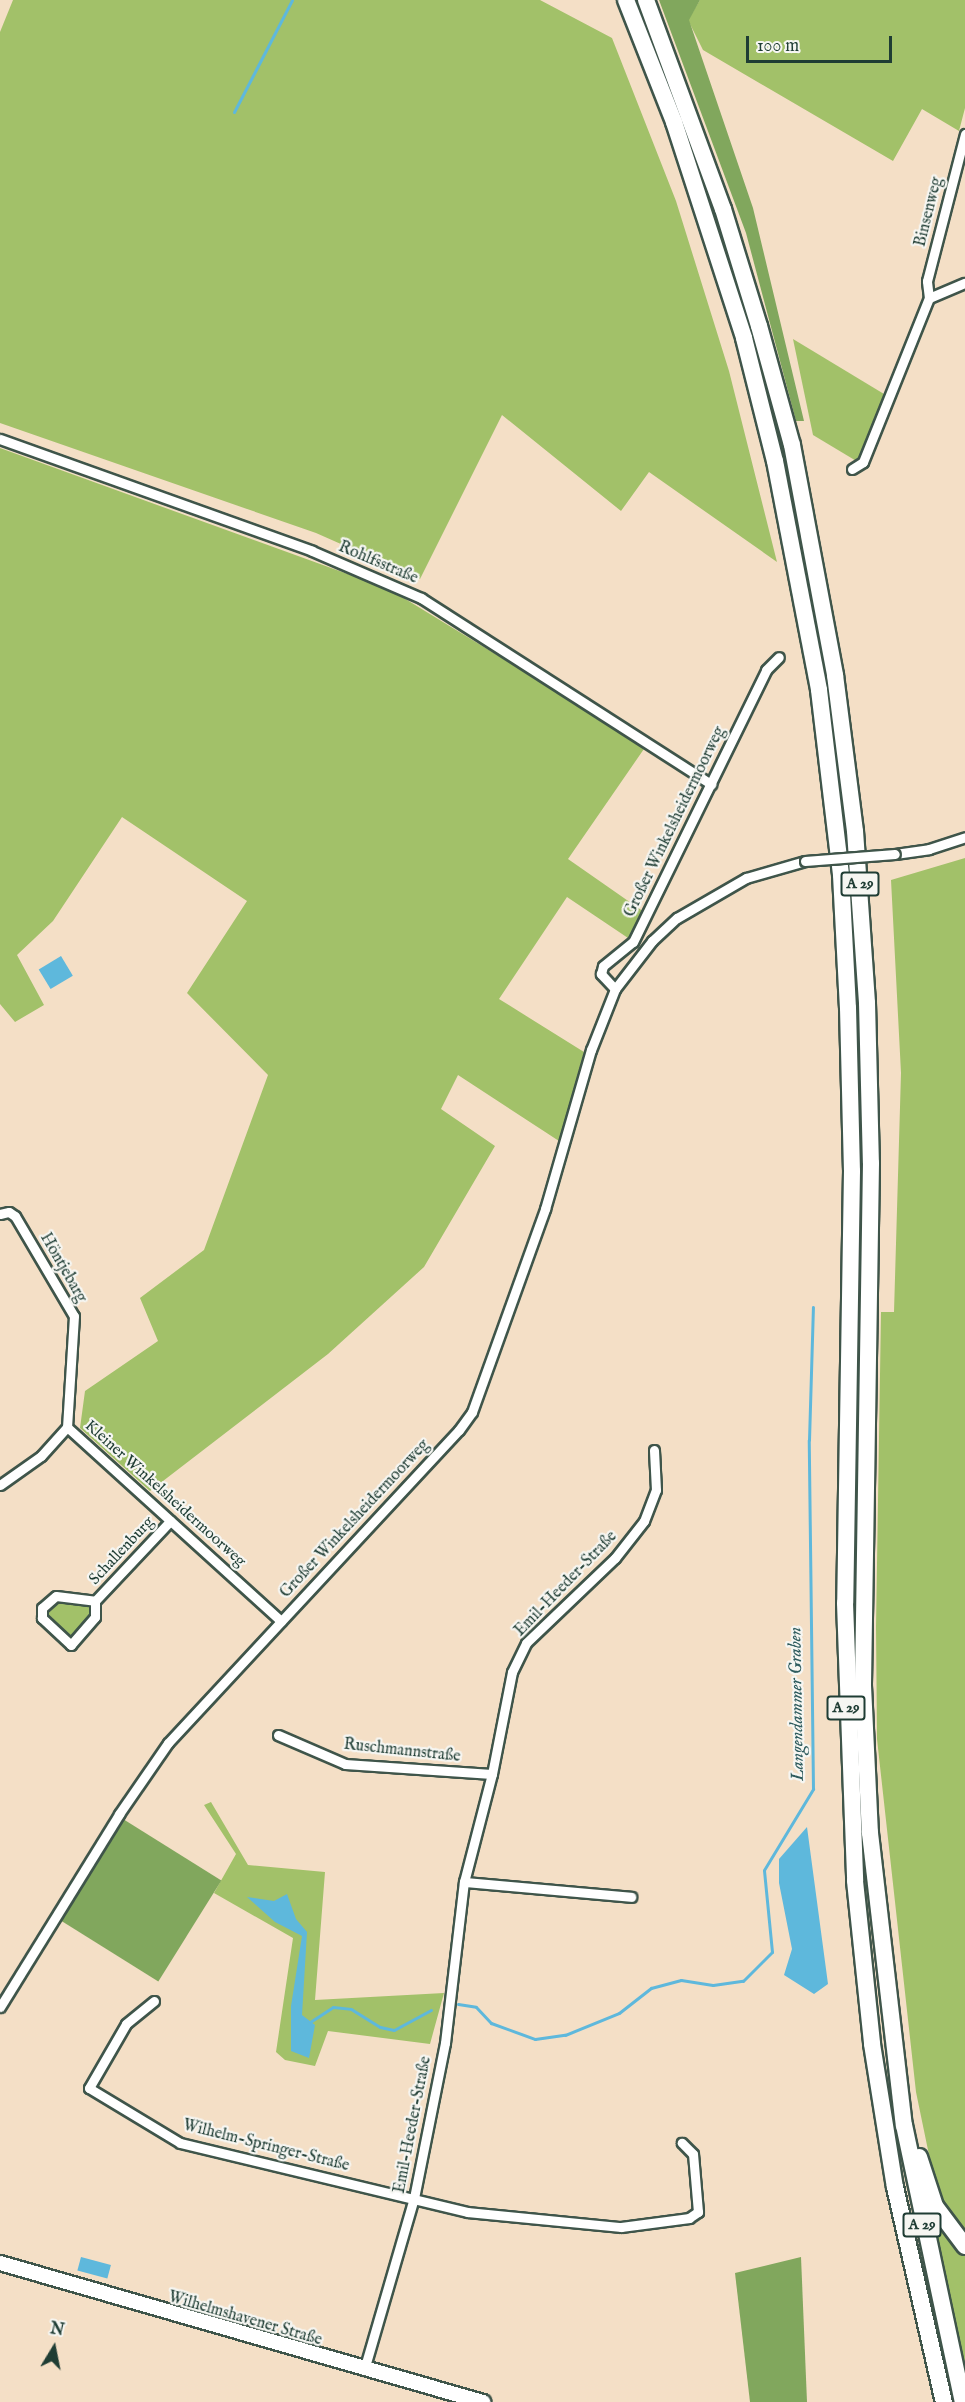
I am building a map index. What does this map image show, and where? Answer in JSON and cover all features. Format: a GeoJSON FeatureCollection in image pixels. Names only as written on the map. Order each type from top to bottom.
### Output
{"type":"FeatureCollection","features":[{"type":"Feature","properties":{"kind":"highway","name":"A 29"},"geometry":{"type":"LineString","coordinates":[[626,0],[678,133],[744,338],[775,461],[819,690],[843,904],[850,1066],[845,1603],[851,1828],[874,2055],[914,2281],[944,2402]]}},
{"type":"Feature","properties":{"kind":"highway","name":"A 29"},"geometry":{"type":"LineString","coordinates":[[646,0],[723,209],[792,446],[835,675],[855,831],[867,1003],[871,1163],[863,1686],[871,1845],[892,2047],[917,2199],[963,2402]]}},
{"type":"Feature","properties":{"kind":"highway"},"geometry":{"type":"LineString","coordinates":[[892,2047],[902,2060],[919,2161],[928,2188],[941,2218],[965,2246]]}},
{"type":"Feature","properties":{"kind":"street","name":"Binsenweg"},"geometry":{"type":"LineString","coordinates":[[929,298],[927,281],[965,134]]}},
{"type":"Feature","properties":{"kind":"street"},"geometry":{"type":"LineString","coordinates":[[852,469],[863,462],[929,298],[965,283]]}},
{"type":"Feature","properties":{"kind":"street","name":"Rohlfsstraße"},"geometry":{"type":"LineString","coordinates":[[0,439],[312,551],[421,598],[711,784]]}},
{"type":"Feature","properties":{"kind":"street","name":"Großer Winkelsheidermoorweg"},"geometry":{"type":"LineString","coordinates":[[615,989],[601,974],[603,966],[633,942],[766,670],[779,657]]}},
{"type":"Feature","properties":{"kind":"street","name":"Großer Winkelsheidermoorweg"},"geometry":{"type":"LineString","coordinates":[[0,2007],[118,1814],[168,1743],[459,1430],[472,1412],[541,1220],[594,1040],[615,989],[652,941],[677,918],[746,878],[805,861],[895,854],[965,837]]}},
{"type":"Feature","properties":{"kind":"street","name":"Höntjebarg"},"geometry":{"type":"LineString","coordinates":[[0,1214],[9,1212],[15,1216],[74,1316],[67,1427]]}},
{"type":"Feature","properties":{"kind":"street","name":"Kleiner Winkelsheidermoorweg"},"geometry":{"type":"LineString","coordinates":[[0,1485],[41,1456],[67,1427],[281,1621]]}},
{"type":"Feature","properties":{"kind":"street","name":"Emil-Heeder-Straße"},"geometry":{"type":"LineString","coordinates":[[364,2370],[414,2198],[445,2043],[464,1882],[492,1774],[512,1672],[526,1643],[615,1558],[644,1521],[656,1490],[654,1450]]}},
{"type":"Feature","properties":{"kind":"street","name":"Schallenburg"},"geometry":{"type":"LineString","coordinates":[[95,1601],[56,1596],[42,1608],[42,1618],[71,1645],[96,1617],[95,1601],[170,1521]]}},
{"type":"Feature","properties":{"kind":"street","name":"Ruschmannstraße"},"geometry":{"type":"LineString","coordinates":[[278,1735],[345,1764],[492,1774]]}},
{"type":"Feature","properties":{"kind":"street"},"geometry":{"type":"LineString","coordinates":[[464,1882],[631,1897]]}},
{"type":"Feature","properties":{"kind":"street","name":"Wilhelm-Springer-Straße"},"geometry":{"type":"LineString","coordinates":[[154,2001],[126,2024],[89,2088],[180,2143],[414,2198]]}},
{"type":"Feature","properties":{"kind":"street"},"geometry":{"type":"LineString","coordinates":[[414,2198],[468,2212],[576,2226],[621,2227],[689,2218],[698,2212],[700,2205],[693,2154],[682,2143]]}},
{"type":"Feature","properties":{"kind":"street","name":"Wilhelmshavener Straße"},"geometry":{"type":"LineString","coordinates":[[0,2263],[364,2370],[483,2402]]}},
{"type":"Feature","properties":{"kind":"green space"},"geometry":{"type":"Polygon","coordinates":[[[13,0],[540,0],[612,38],[676,201],[729,371],[777,562],[649,472],[621,511],[502,415],[420,579],[316,533],[0,423],[0,32],[13,0]]]}},
{"type":"Feature","properties":{"kind":"green space"},"geometry":{"type":"Polygon","coordinates":[[[659,0],[700,0],[689,20],[753,208],[804,421],[796,421],[746,233],[659,0]]]}},
{"type":"Feature","properties":{"kind":"green space"},"geometry":{"type":"Polygon","coordinates":[[[700,0],[965,0],[965,108],[959,131],[922,109],[893,161],[703,50],[688,20],[700,0]]]}},
{"type":"Feature","properties":{"kind":"green space"},"geometry":{"type":"Polygon","coordinates":[[[793,339],[884,394],[858,462],[813,435],[793,339]]]}},
{"type":"Feature","properties":{"kind":"green space"},"geometry":{"type":"Polygon","coordinates":[[[0,448],[389,589],[646,746],[568,859],[644,912],[631,940],[567,897],[499,999],[584,1052],[559,1141],[458,1075],[441,1109],[495,1146],[424,1267],[328,1354],[150,1491],[80,1428],[85,1391],[158,1341],[140,1298],[204,1250],[268,1075],[187,993],[247,901],[122,817],[53,921],[17,955],[44,1005],[15,1022],[0,1004],[0,448]]]}},
{"type":"Feature","properties":{"kind":"green space"},"geometry":{"type":"Polygon","coordinates":[[[965,858],[965,2234],[946,2208],[935,2184],[916,2092],[877,1739],[876,1627],[881,1312],[894,1312],[901,1073],[891,880],[965,858]]]}},
{"type":"Feature","properties":{"kind":"green space"},"geometry":{"type":"Polygon","coordinates":[[[58,1600],[92,1604],[89,1619],[73,1637],[68,1637],[46,1617],[47,1606],[58,1600]]]}},
{"type":"Feature","properties":{"kind":"green space"},"geometry":{"type":"Polygon","coordinates":[[[211,1802],[248,1865],[325,1872],[315,2000],[444,1993],[430,2044],[328,2031],[315,2066],[285,2060],[276,2052],[293,1938],[214,1893],[236,1854],[204,1805],[211,1802]]]}},
{"type":"Feature","properties":{"kind":"green space"},"geometry":{"type":"Polygon","coordinates":[[[123,1819],[221,1880],[158,1981],[60,1920],[123,1819]]]}},
{"type":"Feature","properties":{"kind":"green space"},"geometry":{"type":"Polygon","coordinates":[[[929,2203],[965,2250],[965,2365],[962,2354],[929,2203]]]}},
{"type":"Feature","properties":{"kind":"green space"},"geometry":{"type":"Polygon","coordinates":[[[801,2257],[807,2402],[750,2402],[735,2273],[801,2257]]]}},
{"type":"Feature","properties":{"kind":"water"},"geometry":{"type":"Polygon","coordinates":[[[61,956],[73,976],[51,989],[39,969],[61,956]]]}},
{"type":"Feature","properties":{"kind":"water"},"geometry":{"type":"Polygon","coordinates":[[[807,1827],[828,1984],[814,1994],[784,1975],[792,1949],[779,1883],[779,1859],[807,1827]]]}},
{"type":"Feature","properties":{"kind":"water"},"geometry":{"type":"Polygon","coordinates":[[[287,1894],[296,1919],[307,1932],[302,2015],[315,2025],[309,2058],[291,2051],[291,2006],[302,1936],[275,1922],[247,1897],[274,1901],[287,1894]]]}},
{"type":"Feature","properties":{"kind":"water"},"geometry":{"type":"Polygon","coordinates":[[[81,2257],[111,2265],[107,2279],[77,2271],[81,2257]]]}},
{"type":"Feature","properties":{"kind":"waterway"},"geometry":{"type":"LineString","coordinates":[[234,112],[292,0]]}},
{"type":"Feature","properties":{"kind":"waterway","name":"Langendammer Graben"},"geometry":{"type":"LineString","coordinates":[[458,2004],[476,2007],[491,2023],[535,2039],[565,2035],[619,2013],[651,1988],[681,1980],[713,1985],[743,1981],[772,1952],[764,1870],[813,1789],[809,1440],[813,1307]]}},
{"type":"Feature","properties":{"kind":"waterway","name":"Langendammer Graben"},"geometry":{"type":"LineString","coordinates":[[310,2022],[333,2007],[351,2009],[380,2027],[394,2030],[431,2010]]}}]}
